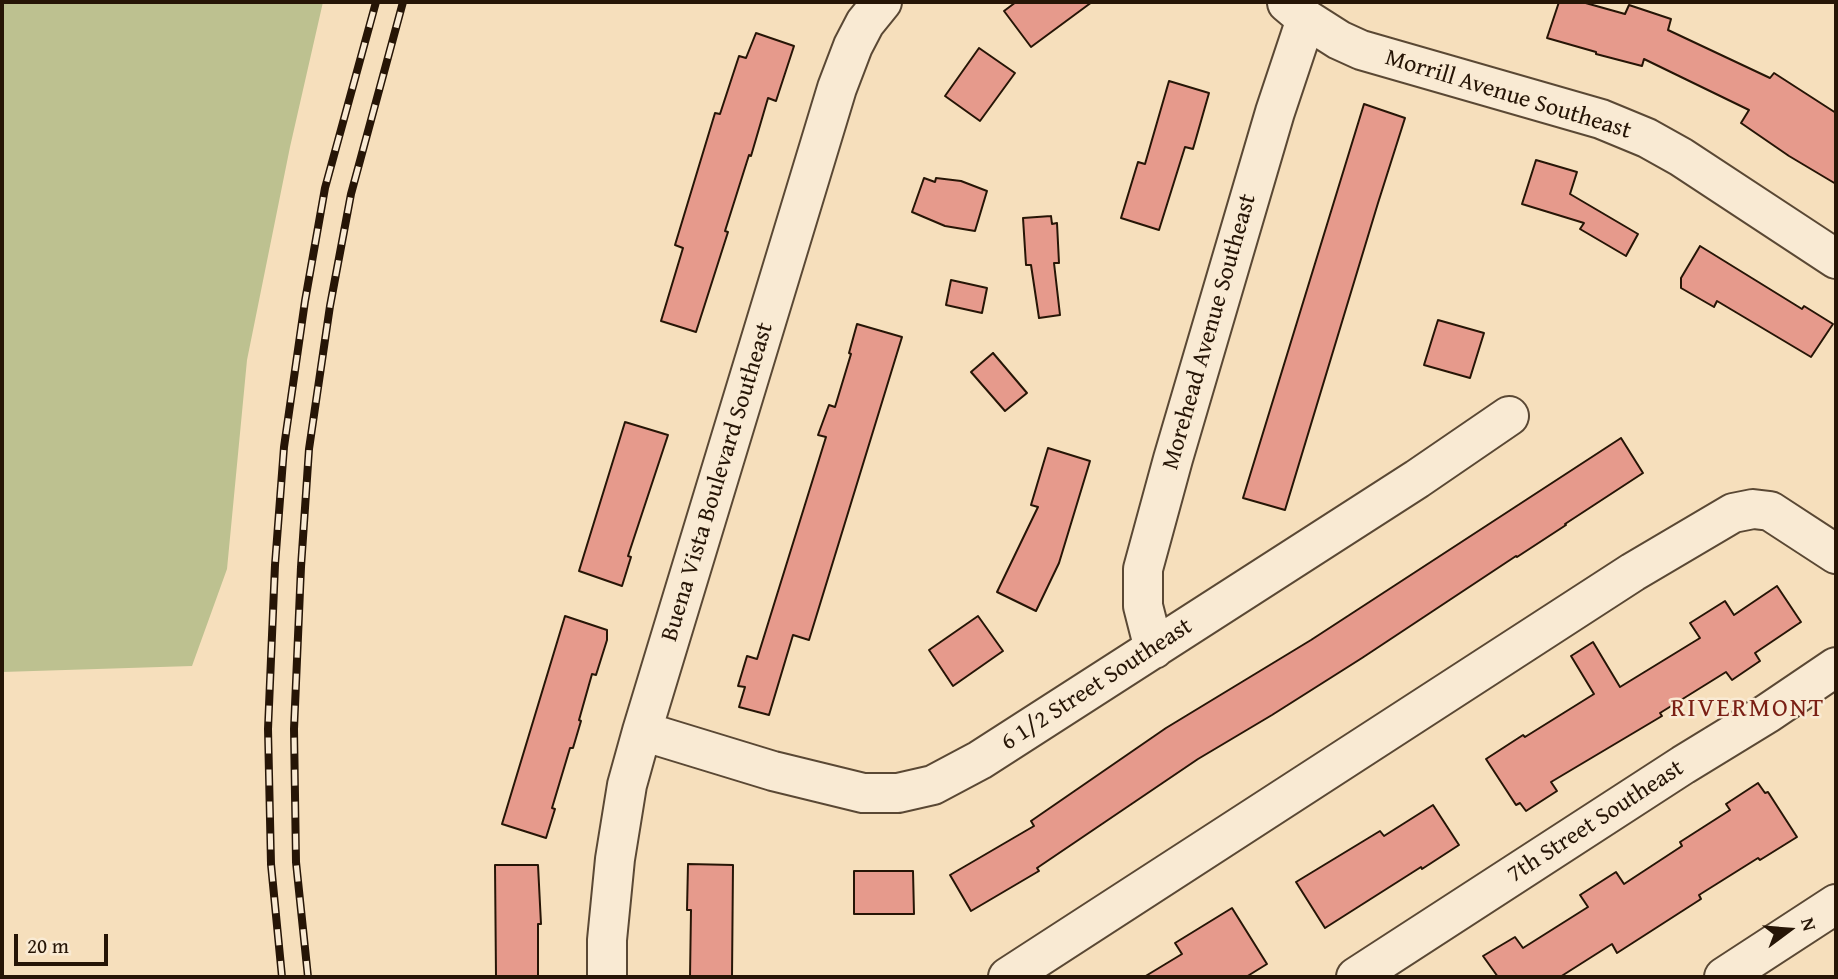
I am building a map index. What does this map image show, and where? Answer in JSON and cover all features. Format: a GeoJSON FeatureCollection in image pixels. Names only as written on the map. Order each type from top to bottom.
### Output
{"type":"FeatureCollection","features":[{"type":"Feature","properties":{"kind":"street","name":"Buena Vista Boulevard Southeast"},"geometry":{"type":"LineString","coordinates":[[607,977],[607,940],[615,859],[627,785],[642,731],[837,88],[865,23],[882,2]]}},
{"type":"Feature","properties":{"kind":"street","name":"Morrill Avenue Southeast"},"geometry":{"type":"LineString","coordinates":[[1296,10],[1339,40],[1361,50],[1601,119],[1647,138],[1681,157],[1836,258]]}},
{"type":"Feature","properties":{"kind":"street","name":"Morehead Avenue Southeast"},"geometry":{"type":"LineString","coordinates":[[1154,649],[1143,607],[1143,569],[1275,112],[1296,10]]}},
{"type":"Feature","properties":{"kind":"street","name":"6 1/2 Street Southeast"},"geometry":{"type":"LineString","coordinates":[[642,731],[773,771],[863,793],[898,793],[933,785],[980,760],[1154,649],[1417,479],[1509,416]]}},
{"type":"Feature","properties":{"kind":"street"},"geometry":{"type":"LineString","coordinates":[[1008,977],[1633,572],[1733,513],[1753,509],[1770,511],[1836,554]]}},
{"type":"Feature","properties":{"kind":"street","name":"7th Street Southeast"},"geometry":{"type":"LineString","coordinates":[[1356,977],[1836,667]]}},
{"type":"Feature","properties":{"kind":"street"},"geometry":{"type":"LineString","coordinates":[[1724,977],[1836,904]]}},
{"type":"Feature","properties":{"kind":"green space"},"geometry":{"type":"Polygon","coordinates":[[[2,2],[323,2],[290,147],[247,360],[227,569],[192,666],[2,672],[2,2]]]}},
{"type":"Feature","properties":{"kind":"building"},"geometry":{"type":"Polygon","coordinates":[[[1016,2],[1092,2],[1031,47],[1004,11],[1016,2]]]}},
{"type":"Feature","properties":{"kind":"building"},"geometry":{"type":"Polygon","coordinates":[[[1559,2],[1582,2],[1625,14],[1629,5],[1671,19],[1668,30],[1770,78],[1774,73],[1836,113],[1836,184],[1741,123],[1749,110],[1644,59],[1642,66],[1547,38],[1559,2]]]}},
{"type":"Feature","properties":{"kind":"building"},"geometry":{"type":"Polygon","coordinates":[[[756,33],[794,46],[776,101],[768,98],[696,332],[661,321],[683,248],[675,245],[715,113],[720,114],[739,56],[746,58],[756,33]]]}},
{"type":"Feature","properties":{"kind":"building"},"geometry":{"type":"Polygon","coordinates":[[[979,48],[1015,73],[980,121],[945,96],[979,48]]]}},
{"type":"Feature","properties":{"kind":"building"},"geometry":{"type":"Polygon","coordinates":[[[1169,81],[1209,93],[1193,149],[1185,147],[1159,230],[1121,218],[1138,162],[1145,164],[1169,81]]]}},
{"type":"Feature","properties":{"kind":"building"},"geometry":{"type":"Polygon","coordinates":[[[1364,104],[1405,118],[1285,510],[1243,498],[1364,104]]]}},
{"type":"Feature","properties":{"kind":"building"},"geometry":{"type":"Polygon","coordinates":[[[1536,160],[1577,172],[1570,194],[1638,234],[1626,256],[1580,229],[1584,223],[1522,204],[1536,160]]]}},
{"type":"Feature","properties":{"kind":"building"},"geometry":{"type":"Polygon","coordinates":[[[924,178],[935,182],[936,178],[961,181],[987,191],[975,231],[945,226],[912,212],[924,178]]]}},
{"type":"Feature","properties":{"kind":"building"},"geometry":{"type":"Polygon","coordinates":[[[1051,216],[1052,224],[1057,223],[1059,263],[1054,263],[1060,315],[1039,318],[1031,265],[1026,265],[1023,218],[1051,216]]]}},
{"type":"Feature","properties":{"kind":"building"},"geometry":{"type":"Polygon","coordinates":[[[1700,246],[1802,309],[1804,306],[1833,324],[1811,357],[1717,301],[1714,307],[1681,288],[1681,278],[1700,246]]]}},
{"type":"Feature","properties":{"kind":"building"},"geometry":{"type":"Polygon","coordinates":[[[951,280],[987,288],[982,313],[946,305],[951,280]]]}},
{"type":"Feature","properties":{"kind":"building"},"geometry":{"type":"Polygon","coordinates":[[[1438,320],[1484,333],[1470,378],[1424,365],[1438,320]]]}},
{"type":"Feature","properties":{"kind":"building"},"geometry":{"type":"Polygon","coordinates":[[[857,324],[902,337],[809,640],[793,635],[769,715],[739,707],[745,687],[738,686],[747,656],[757,659],[826,437],[818,435],[829,405],[835,407],[857,324]]]}},
{"type":"Feature","properties":{"kind":"building"},"geometry":{"type":"Polygon","coordinates":[[[993,353],[1027,393],[1005,411],[971,372],[993,353]]]}},
{"type":"Feature","properties":{"kind":"building"},"geometry":{"type":"Polygon","coordinates":[[[625,422],[668,435],[628,556],[631,557],[622,586],[579,571],[625,422]]]}},
{"type":"Feature","properties":{"kind":"building"},"geometry":{"type":"Polygon","coordinates":[[[1621,438],[1643,473],[1362,658],[1198,759],[1037,868],[1039,871],[971,911],[950,875],[1034,826],[1031,821],[1166,728],[1311,640],[1621,438]]]}},
{"type":"Feature","properties":{"kind":"building"},"geometry":{"type":"Polygon","coordinates":[[[1048,448],[1090,461],[1059,563],[1036,611],[997,592],[1038,507],[1031,505],[1048,448]]]}},
{"type":"Feature","properties":{"kind":"building"},"geometry":{"type":"Polygon","coordinates":[[[1777,586],[1801,622],[1755,653],[1760,661],[1732,680],[1726,672],[1660,713],[1662,716],[1551,782],[1557,791],[1526,811],[1520,803],[1516,805],[1486,759],[1594,694],[1571,656],[1593,642],[1620,687],[1700,638],[1690,623],[1725,601],[1734,615],[1777,586]]]}},
{"type":"Feature","properties":{"kind":"building"},"geometry":{"type":"Polygon","coordinates":[[[565,616],[607,630],[607,640],[596,675],[592,674],[573,748],[570,748],[552,808],[555,809],[546,838],[502,824],[565,616]]]}},
{"type":"Feature","properties":{"kind":"building"},"geometry":{"type":"Polygon","coordinates":[[[978,616],[1003,651],[953,686],[929,650],[978,616]]]}},
{"type":"Feature","properties":{"kind":"building"},"geometry":{"type":"Polygon","coordinates":[[[1758,783],[1765,793],[1768,792],[1797,837],[1699,895],[1701,899],[1617,953],[1612,944],[1560,977],[1498,977],[1483,956],[1515,937],[1523,948],[1588,907],[1580,895],[1616,872],[1624,884],[1682,846],[1680,842],[1730,810],[1726,804],[1758,783]]]}},
{"type":"Feature","properties":{"kind":"building"},"geometry":{"type":"Polygon","coordinates":[[[1433,805],[1459,845],[1325,928],[1296,882],[1380,831],[1384,836],[1433,805]]]}},
{"type":"Feature","properties":{"kind":"building"},"geometry":{"type":"Polygon","coordinates":[[[688,864],[733,865],[732,977],[690,977],[691,910],[687,910],[688,864]]]}},
{"type":"Feature","properties":{"kind":"building"},"geometry":{"type":"Polygon","coordinates":[[[495,865],[538,865],[541,924],[538,924],[538,977],[496,977],[495,865]]]}},
{"type":"Feature","properties":{"kind":"building"},"geometry":{"type":"Polygon","coordinates":[[[854,871],[913,871],[914,914],[854,914],[854,871]]]}},
{"type":"Feature","properties":{"kind":"building"},"geometry":{"type":"Polygon","coordinates":[[[1232,908],[1267,964],[1246,977],[1144,977],[1182,954],[1175,943],[1232,908]]]}},
{"type":"Feature","properties":{"kind":"railway"},"geometry":{"type":"LineString","coordinates":[[282,977],[271,864],[268,729],[275,565],[284,447],[325,188],[376,2]]}},
{"type":"Feature","properties":{"kind":"railway"},"geometry":{"type":"LineString","coordinates":[[308,977],[296,862],[294,729],[309,449],[330,306],[351,194],[403,2]]}},
{"type":"Feature","properties":{"kind":"district","name":"RIVERMONT"},"geometry":{"type":"Point","coordinates":[1748,709]}}]}
